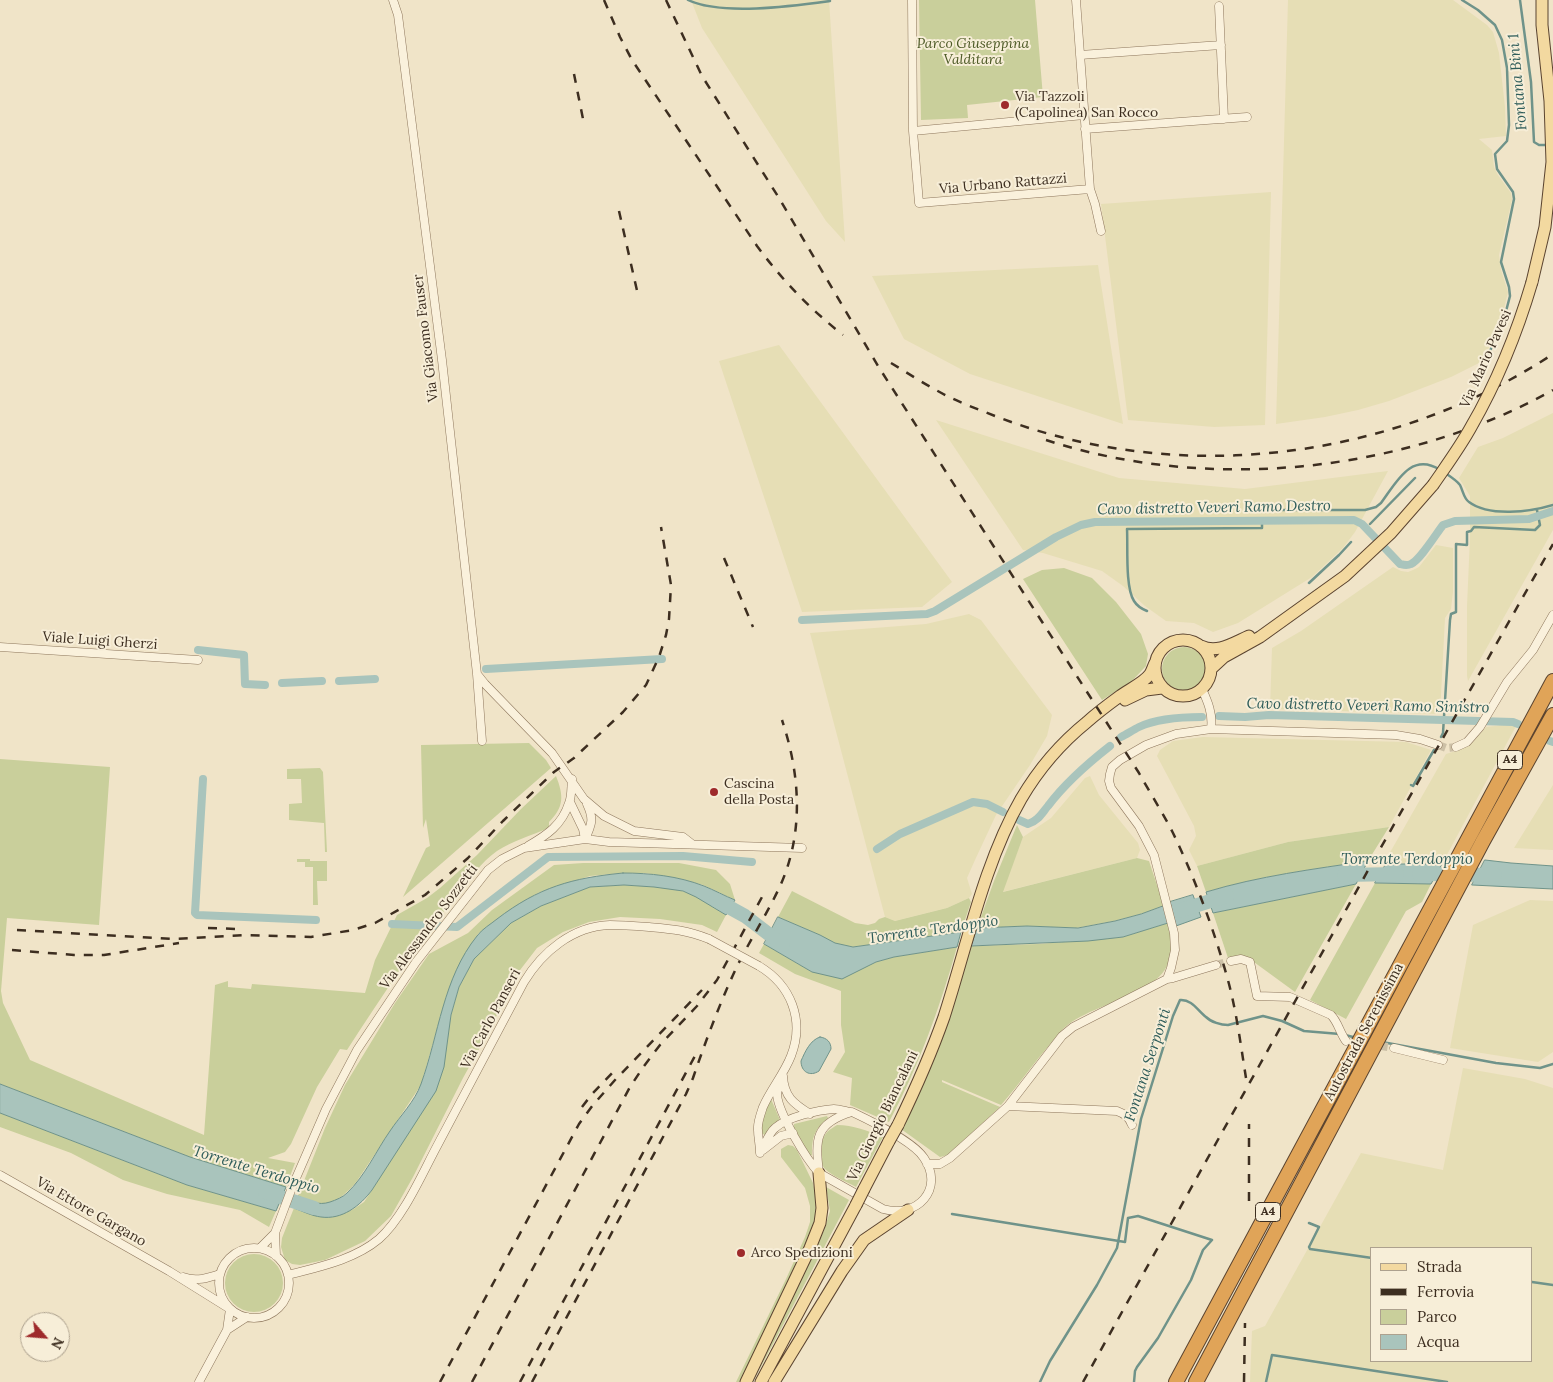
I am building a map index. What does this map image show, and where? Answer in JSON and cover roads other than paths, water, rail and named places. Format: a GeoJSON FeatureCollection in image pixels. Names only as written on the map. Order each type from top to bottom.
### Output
{"type":"FeatureCollection","features":[{"type":"Feature","properties":{"kind":"highway","name":"Autostrada Serenissima"},"geometry":{"type":"LineString","coordinates":[[1176,1382],[1350,1038],[1426,917],[1553,681]]}},
{"type":"Feature","properties":{"kind":"highway","name":"Autostrada Serenissima"},"geometry":{"type":"LineString","coordinates":[[1196,1382],[1483,842],[1553,715]]}},
{"type":"Feature","properties":{"kind":"main road","name":"Via Mario Pavesi"},"geometry":{"type":"LineString","coordinates":[[1535,0],[1542,25]]}},
{"type":"Feature","properties":{"kind":"main road","name":"Via Mario Pavesi"},"geometry":{"type":"LineString","coordinates":[[1276,624],[1326,590],[1360,563],[1380,544],[1433,485],[1471,428],[1508,352],[1524,310],[1545,227],[1552,162],[1550,101],[1542,25],[1542,0]]}},
{"type":"Feature","properties":{"kind":"main road"},"geometry":{"type":"LineString","coordinates":[[1105,708],[1118,697],[1145,680],[1151,674],[1158,654],[1172,642],[1191,641],[1211,650],[1276,624]]}},
{"type":"Feature","properties":{"kind":"main road"},"geometry":{"type":"LineString","coordinates":[[1211,669],[1224,657],[1252,642],[1276,624]]}},
{"type":"Feature","properties":{"kind":"main road"},"geometry":{"type":"LineString","coordinates":[[1155,663],[1157,680],[1162,688],[1177,696],[1194,694],[1202,689],[1211,669],[1210,660],[1206,652],[1199,645]]}},
{"type":"Feature","properties":{"kind":"main road"},"geometry":{"type":"LineString","coordinates":[[1105,708],[1141,692],[1162,688]]}},
{"type":"Feature","properties":{"kind":"main road","name":"Via Giorgio Biancalani"},"geometry":{"type":"LineString","coordinates":[[761,1382],[898,1125],[921,1076],[943,1018],[984,884],[1006,827],[1030,783],[1042,768],[1088,720],[1105,708]]}},
{"type":"Feature","properties":{"kind":"main road"},"geometry":{"type":"LineString","coordinates":[[746,1382],[810,1248],[820,1222],[822,1208],[819,1173]]}},
{"type":"Feature","properties":{"kind":"main road"},"geometry":{"type":"LineString","coordinates":[[774,1382],[842,1271],[864,1240],[908,1210]]}},
{"type":"Feature","properties":{"kind":"street","name":"Via Giacomo Fauser"},"geometry":{"type":"LineString","coordinates":[[393,0],[398,15],[436,307],[477,674],[482,741]]}},
{"type":"Feature","properties":{"kind":"street"},"geometry":{"type":"LineString","coordinates":[[912,0],[913,131],[1084,115]]}},
{"type":"Feature","properties":{"kind":"street"},"geometry":{"type":"LineString","coordinates":[[1076,0],[1090,189],[1101,231]]}},
{"type":"Feature","properties":{"kind":"street"},"geometry":{"type":"LineString","coordinates":[[1219,6],[1224,119]]}},
{"type":"Feature","properties":{"kind":"street"},"geometry":{"type":"LineString","coordinates":[[1080,55],[1221,44]]}},
{"type":"Feature","properties":{"kind":"street"},"geometry":{"type":"LineString","coordinates":[[1085,129],[1247,117]]}},
{"type":"Feature","properties":{"kind":"street","name":"Via Urbano Rattazzi"},"geometry":{"type":"LineString","coordinates":[[913,131],[919,203],[1090,189]]}},
{"type":"Feature","properties":{"kind":"street"},"geometry":{"type":"LineString","coordinates":[[1456,747],[1467,742],[1480,727],[1507,682],[1533,650],[1553,615]]}},
{"type":"Feature","properties":{"kind":"street","name":"Viale Luigi Gherzi"},"geometry":{"type":"LineString","coordinates":[[0,647],[198,660]]}},
{"type":"Feature","properties":{"kind":"street"},"geometry":{"type":"LineString","coordinates":[[477,674],[552,753],[587,802],[604,816],[634,832],[683,837],[692,844]]}},
{"type":"Feature","properties":{"kind":"street"},"geometry":{"type":"LineString","coordinates":[[1202,689],[1210,710],[1211,730]]}},
{"type":"Feature","properties":{"kind":"street"},"geometry":{"type":"LineString","coordinates":[[1167,979],[1175,950],[1174,933],[1150,845],[1139,826],[1111,788],[1110,774],[1112,767],[1120,760],[1146,745],[1176,734],[1211,730],[1396,735],[1420,739],[1438,745]]}},
{"type":"Feature","properties":{"kind":"street"},"geometry":{"type":"LineString","coordinates":[[524,848],[546,836],[560,822],[570,802],[572,779]]}},
{"type":"Feature","properties":{"kind":"street"},"geometry":{"type":"LineString","coordinates":[[570,802],[583,829],[585,839]]}},
{"type":"Feature","properties":{"kind":"street"},"geometry":{"type":"LineString","coordinates":[[585,839],[592,820],[587,802]]}},
{"type":"Feature","properties":{"kind":"street","name":"Via Alessandro Sozzetti"},"geometry":{"type":"LineString","coordinates":[[276,1256],[275,1233],[293,1185],[326,1109],[357,1050],[411,969],[488,870],[502,859],[524,848],[585,839],[609,842],[802,848]]}},
{"type":"Feature","properties":{"kind":"street","name":"Via Carlo Panseri"},"geometry":{"type":"LineString","coordinates":[[288,1275],[352,1256],[379,1239],[394,1222],[416,1185],[534,966],[552,949],[579,932],[608,925],[676,929],[709,939],[759,966],[780,982],[794,1007],[796,1035],[791,1056],[763,1107],[757,1128],[760,1153]]}},
{"type":"Feature","properties":{"kind":"street"},"geometry":{"type":"LineString","coordinates":[[1231,961],[1241,959],[1250,962],[1257,996],[1290,997],[1331,1015],[1350,1038]]}},
{"type":"Feature","properties":{"kind":"street"},"geometry":{"type":"LineString","coordinates":[[927,1164],[940,1164],[950,1158],[1008,1106],[1062,1036],[1073,1027],[1167,979],[1216,965]]}},
{"type":"Feature","properties":{"kind":"street"},"geometry":{"type":"LineString","coordinates":[[1394,1048],[1443,1060]]}},
{"type":"Feature","properties":{"kind":"street"},"geometry":{"type":"LineString","coordinates":[[783,1072],[784,1084],[792,1102],[810,1114]]}},
{"type":"Feature","properties":{"kind":"street","name":"Via Carlo Panseri"},"geometry":{"type":"LineString","coordinates":[[783,1072],[777,1094],[780,1105],[811,1164],[819,1173]]}},
{"type":"Feature","properties":{"kind":"street"},"geometry":{"type":"LineString","coordinates":[[1008,1106],[1117,1111],[1124,1113],[1129,1118],[1132,1126]]}},
{"type":"Feature","properties":{"kind":"street"},"geometry":{"type":"LineString","coordinates":[[760,1153],[773,1129],[782,1123],[810,1114],[836,1109],[852,1112],[873,1122],[912,1146],[925,1159],[931,1181],[929,1192],[915,1208],[890,1211],[883,1209],[819,1173],[816,1144],[820,1134],[825,1126],[838,1117],[852,1112]]}},
{"type":"Feature","properties":{"kind":"street"},"geometry":{"type":"LineString","coordinates":[[760,1153],[781,1136],[793,1132]]}},
{"type":"Feature","properties":{"kind":"street","name":"Via Ettore Gargano"},"geometry":{"type":"LineString","coordinates":[[0,1175],[230,1308]]}},
{"type":"Feature","properties":{"kind":"street","name":"Via Alessandro Sozzetti"},"geometry":{"type":"LineString","coordinates":[[260,1248],[275,1233]]}},
{"type":"Feature","properties":{"kind":"street"},"geometry":{"type":"LineString","coordinates":[[260,1248],[269,1251],[284,1264],[288,1275],[289,1284],[284,1301],[268,1315],[258,1318],[238,1314],[224,1301],[220,1293],[220,1274],[225,1263],[233,1254],[244,1249],[260,1248]]}},
{"type":"Feature","properties":{"kind":"street","name":"Via Ettore Gargano"},"geometry":{"type":"LineString","coordinates":[[169,1271],[188,1279],[202,1280],[220,1274]]}},
{"type":"Feature","properties":{"kind":"street"},"geometry":{"type":"LineString","coordinates":[[199,1382],[226,1330],[230,1308]]}},
{"type":"Feature","properties":{"kind":"street"},"geometry":{"type":"LineString","coordinates":[[226,1330],[247,1317]]}},
{"type":"Feature","properties":{"kind":"water"},"geometry":{"type":"Polygon","coordinates":[[[1485,860],[1553,866],[1553,889],[1472,885],[1485,860]]]}},
{"type":"Feature","properties":{"kind":"water"},"geometry":{"type":"Polygon","coordinates":[[[1368,861],[1356,884],[1213,913],[1206,892],[1266,877],[1368,861]]]}},
{"type":"Feature","properties":{"kind":"water"},"geometry":{"type":"Polygon","coordinates":[[[1386,864],[1442,864],[1431,884],[1375,883],[1386,864]]]}},
{"type":"Feature","properties":{"kind":"water"},"geometry":{"type":"Polygon","coordinates":[[[623,873],[674,877],[704,886],[735,900],[726,915],[683,891],[624,885],[590,887],[541,906],[511,923],[474,959],[459,987],[451,1015],[444,1067],[436,1091],[372,1190],[350,1211],[336,1216],[311,1215],[294,1208],[298,1196],[321,1203],[339,1198],[353,1186],[365,1171],[421,1084],[449,988],[456,970],[479,933],[512,908],[542,892],[572,881],[623,873]]]}},
{"type":"Feature","properties":{"kind":"water"},"geometry":{"type":"Polygon","coordinates":[[[1193,895],[1201,917],[1176,926],[1170,902],[1193,895]]]}},
{"type":"Feature","properties":{"kind":"water"},"geometry":{"type":"Polygon","coordinates":[[[1164,906],[1168,923],[1123,937],[1088,941],[971,946],[977,928],[1027,926],[1078,928],[1115,921],[1164,906]]]}},
{"type":"Feature","properties":{"kind":"water"},"geometry":{"type":"Polygon","coordinates":[[[778,917],[835,943],[853,947],[961,932],[957,947],[894,957],[876,962],[842,979],[812,972],[764,944],[778,917]]]}},
{"type":"Feature","properties":{"kind":"water"},"geometry":{"type":"Polygon","coordinates":[[[820,1037],[828,1041],[831,1049],[819,1071],[812,1074],[804,1071],[801,1061],[806,1050],[820,1037]]]}},
{"type":"Feature","properties":{"kind":"water"},"geometry":{"type":"Polygon","coordinates":[[[0,1084],[190,1157],[286,1187],[276,1211],[187,1185],[0,1113],[0,1084]]]}},
{"type":"Feature","properties":{"kind":"waterway","name":"Fontana Bini 1"},"geometry":{"type":"LineString","coordinates":[[688,0],[702,5],[738,9],[830,1]]}},
{"type":"Feature","properties":{"kind":"waterway"},"geometry":{"type":"LineString","coordinates":[[1462,0],[1478,10],[1495,25],[1502,40],[1507,68],[1509,125],[1507,141],[1495,154],[1497,169],[1513,192],[1514,199],[1501,262],[1510,296],[1505,315],[1488,356]]}},
{"type":"Feature","properties":{"kind":"waterway","name":"Fontana Bini 1"},"geometry":{"type":"LineString","coordinates":[[1520,0],[1531,82],[1534,142],[1539,145],[1549,145]]}},
{"type":"Feature","properties":{"kind":"waterway"},"geometry":{"type":"LineString","coordinates":[[1263,510],[1365,510],[1376,507],[1381,503],[1405,472],[1413,467],[1421,464],[1430,465],[1440,470]]}},
{"type":"Feature","properties":{"kind":"waterway"},"geometry":{"type":"LineString","coordinates":[[1445,473],[1460,485],[1467,501],[1487,510],[1510,512],[1533,510],[1553,505]]}},
{"type":"Feature","properties":{"kind":"waterway"},"geometry":{"type":"LineString","coordinates":[[1370,524],[1415,478]]}},
{"type":"Feature","properties":{"kind":"waterway"},"geometry":{"type":"LineString","coordinates":[[1441,737],[1443,733],[1450,620],[1451,614],[1456,612],[1456,544],[1467,545],[1467,532],[1471,531],[1474,527],[1535,530],[1540,525],[1537,510]]}},
{"type":"Feature","properties":{"kind":"waterway","name":"Cavo distretto Veveri Ramo Destro"},"geometry":{"type":"LineString","coordinates":[[802,620],[927,614],[935,611],[1056,537],[1081,525],[1095,522],[1354,520],[1362,524],[1400,564],[1407,565],[1415,562],[1443,525],[1455,521],[1529,519],[1553,511]]}},
{"type":"Feature","properties":{"kind":"waterway"},"geometry":{"type":"LineString","coordinates":[[1147,611],[1141,608],[1131,595],[1128,577],[1127,529],[1262,528],[1262,524]]}},
{"type":"Feature","properties":{"kind":"waterway"},"geometry":{"type":"LineString","coordinates":[[1309,583],[1351,542]]}},
{"type":"Feature","properties":{"kind":"waterway","name":"Cavo distretto Veveri Ramo Sinistro"},"geometry":{"type":"LineString","coordinates":[[198,650],[244,655],[245,684],[265,685]]}},
{"type":"Feature","properties":{"kind":"waterway","name":"Cavo distretto Veveri Ramo Destro"},"geometry":{"type":"LineString","coordinates":[[486,669],[662,659]]}},
{"type":"Feature","properties":{"kind":"waterway","name":"Cavo distretto Veveri Ramo Destro"},"geometry":{"type":"LineString","coordinates":[[339,681],[375,679]]}},
{"type":"Feature","properties":{"kind":"waterway","name":"Cavo distretto Veveri Ramo Destro"},"geometry":{"type":"LineString","coordinates":[[282,683],[322,681]]}},
{"type":"Feature","properties":{"kind":"waterway","name":"Cavo distretto Veveri Ramo Sinistro"},"geometry":{"type":"LineString","coordinates":[[1219,716],[1245,717],[1269,715],[1513,722],[1518,724]]}},
{"type":"Feature","properties":{"kind":"waterway","name":"Cavo distretto Veveri Ramo Sinistro"},"geometry":{"type":"LineString","coordinates":[[1121,737],[1146,724],[1162,720],[1202,717]]}},
{"type":"Feature","properties":{"kind":"waterway","name":"Cavo distretto Veveri Ramo Sinistro"},"geometry":{"type":"LineString","coordinates":[[1019,820],[1028,824],[1037,819],[1069,781],[1110,746]]}},
{"type":"Feature","properties":{"kind":"waterway"},"geometry":{"type":"LineString","coordinates":[[1411,785],[1413,786],[1434,750]]}},
{"type":"Feature","properties":{"kind":"waterway","name":"Cavo distretto Veveri Ramo Sinistro"},"geometry":{"type":"LineString","coordinates":[[203,779],[195,913],[197,915],[316,920]]}},
{"type":"Feature","properties":{"kind":"waterway","name":"Cavo distretto Veveri Ramo Sinistro"},"geometry":{"type":"LineString","coordinates":[[877,849],[900,834],[973,802],[987,804],[1003,812]]}},
{"type":"Feature","properties":{"kind":"waterway","name":"Cavo distretto Veveri Ramo Sinistro"},"geometry":{"type":"LineString","coordinates":[[392,924],[457,927],[548,857],[683,856],[752,862]]}},
{"type":"Feature","properties":{"kind":"waterway","name":"Torrente Terdoppio"},"geometry":{"type":"LineString","coordinates":[[1344,875],[1397,874]]}},
{"type":"Feature","properties":{"kind":"waterway","name":"Torrente Terdoppio"},"geometry":{"type":"LineString","coordinates":[[1419,874],[1495,875]]}},
{"type":"Feature","properties":{"kind":"waterway","name":"Torrente Terdoppio"},"geometry":{"type":"LineString","coordinates":[[1178,911],[1227,896]]}},
{"type":"Feature","properties":{"kind":"waterway","name":"Torrente Terdoppio"},"geometry":{"type":"LineString","coordinates":[[716,900],[745,916],[783,945]]}},
{"type":"Feature","properties":{"kind":"waterway","name":"Fontana Serponti"},"geometry":{"type":"LineString","coordinates":[[1040,1382],[1050,1361],[1097,1285],[1117,1248],[1141,1119],[1173,1016],[1180,1000],[1188,1001],[1208,1019],[1222,1024],[1228,1025],[1263,1016],[1282,1021],[1304,1031],[1340,1034]]}},
{"type":"Feature","properties":{"kind":"waterway","name":"Fontana Serponti"},"geometry":{"type":"LineString","coordinates":[[1345,1035],[1357,1038]]}},
{"type":"Feature","properties":{"kind":"waterway","name":"Fontana Serponti"},"geometry":{"type":"LineString","coordinates":[[1382,1042],[1496,1063],[1540,1068],[1553,1064]]}},
{"type":"Feature","properties":{"kind":"waterway","name":"Torrente Terdoppio"},"geometry":{"type":"LineString","coordinates":[[265,1192],[314,1208]]}},
{"type":"Feature","properties":{"kind":"waterway"},"geometry":{"type":"LineString","coordinates":[[952,1214],[1125,1242],[1128,1218],[1138,1216],[1212,1240],[1203,1250],[1191,1280],[1158,1338],[1137,1367],[1134,1382]]}},
{"type":"Feature","properties":{"kind":"waterway"},"geometry":{"type":"LineString","coordinates":[[1309,1223],[1319,1227],[1309,1247],[1310,1249],[1370,1258]]}},
{"type":"Feature","properties":{"kind":"waterway"},"geometry":{"type":"LineString","coordinates":[[1533,1282],[1553,1285]]}},
{"type":"Feature","properties":{"kind":"waterway"},"geometry":{"type":"LineString","coordinates":[[1266,1382],[1272,1355],[1447,1382]]}},
{"type":"Feature","properties":{"kind":"tunnel"},"geometry":{"type":"LineString","coordinates":[[1438,745],[1446,748],[1456,747]]}},
{"type":"Feature","properties":{"kind":"tunnel"},"geometry":{"type":"LineString","coordinates":[[1216,965],[1231,961]]}},
{"type":"Feature","properties":{"kind":"tunnel"},"geometry":{"type":"LineString","coordinates":[[1356,1042],[1394,1048]]}},
{"type":"Feature","properties":{"kind":"railway"},"geometry":{"type":"LineString","coordinates":[[604,0],[632,60],[757,246],[797,294],[843,335]]}},
{"type":"Feature","properties":{"kind":"railway"},"geometry":{"type":"LineString","coordinates":[[666,0],[702,76],[779,198],[878,366],[1139,773],[1169,826],[1197,888],[1224,965],[1239,1031],[1246,1078]]}},
{"type":"Feature","properties":{"kind":"railway"},"geometry":{"type":"LineString","coordinates":[[574,74],[584,124]]}},
{"type":"Feature","properties":{"kind":"railway"},"geometry":{"type":"LineString","coordinates":[[619,211],[638,295]]}},
{"type":"Feature","properties":{"kind":"railway"},"geometry":{"type":"LineString","coordinates":[[891,363],[930,387],[958,401],[995,416],[1065,438],[1136,451],[1209,456],[1282,452],[1353,439],[1423,419],[1490,390],[1553,354]]}},
{"type":"Feature","properties":{"kind":"railway"},"geometry":{"type":"LineString","coordinates":[[1046,440],[1108,456],[1173,466],[1239,469],[1305,466],[1370,456],[1434,440],[1495,418],[1553,390]]}},
{"type":"Feature","properties":{"kind":"railway"},"geometry":{"type":"LineString","coordinates":[[17,930],[172,939],[245,935],[311,937],[353,930],[375,923],[425,895],[468,858],[554,772],[574,758],[623,712],[646,685],[659,657],[669,619],[671,585],[661,527]]}},
{"type":"Feature","properties":{"kind":"railway"},"geometry":{"type":"LineString","coordinates":[[1083,1382],[1371,865],[1553,544]]}},
{"type":"Feature","properties":{"kind":"railway"},"geometry":{"type":"LineString","coordinates":[[724,558],[753,627]]}},
{"type":"Feature","properties":{"kind":"railway"},"geometry":{"type":"LineString","coordinates":[[532,1382],[686,1094],[733,975],[781,884],[793,844],[797,802],[793,761],[782,720]]}},
{"type":"Feature","properties":{"kind":"railway"},"geometry":{"type":"LineString","coordinates":[[472,1382],[630,1087],[660,1045],[697,1006],[717,980],[762,897]]}},
{"type":"Feature","properties":{"kind":"railway"},"geometry":{"type":"LineString","coordinates":[[208,928],[237,929]]}},
{"type":"Feature","properties":{"kind":"railway"},"geometry":{"type":"LineString","coordinates":[[12,950],[74,955],[104,955],[179,943]]}},
{"type":"Feature","properties":{"kind":"railway"},"geometry":{"type":"LineString","coordinates":[[440,1382],[579,1124],[615,1080],[702,990]]}},
{"type":"Feature","properties":{"kind":"railway"},"geometry":{"type":"LineString","coordinates":[[520,1382],[696,1054]]}},
{"type":"Feature","properties":{"kind":"railway"},"geometry":{"type":"LineString","coordinates":[[582,1107],[617,1068]]}},
{"type":"Feature","properties":{"kind":"railway"},"geometry":{"type":"LineString","coordinates":[[1249,1124],[1249,1201]]}},
{"type":"Feature","properties":{"kind":"railway"},"geometry":{"type":"LineString","coordinates":[[1244,1382],[1245,1323]]}},
{"type":"Feature","properties":{"kind":"place","name":"Via Tazzoli (Capolinea) San Rocco"},"geometry":{"type":"Point","coordinates":[1005,105]}},
{"type":"Feature","properties":{"kind":"place","name":"Cascina della Posta"},"geometry":{"type":"Point","coordinates":[714,792]}},
{"type":"Feature","properties":{"kind":"place","name":"Arco Spedizioni"},"geometry":{"type":"Point","coordinates":[741,1253]}},
{"type":"Feature","properties":{"kind":"park label","name":"Parco Giuseppina Valditara"},"geometry":{"type":"Point","coordinates":[973,52]}}]}
